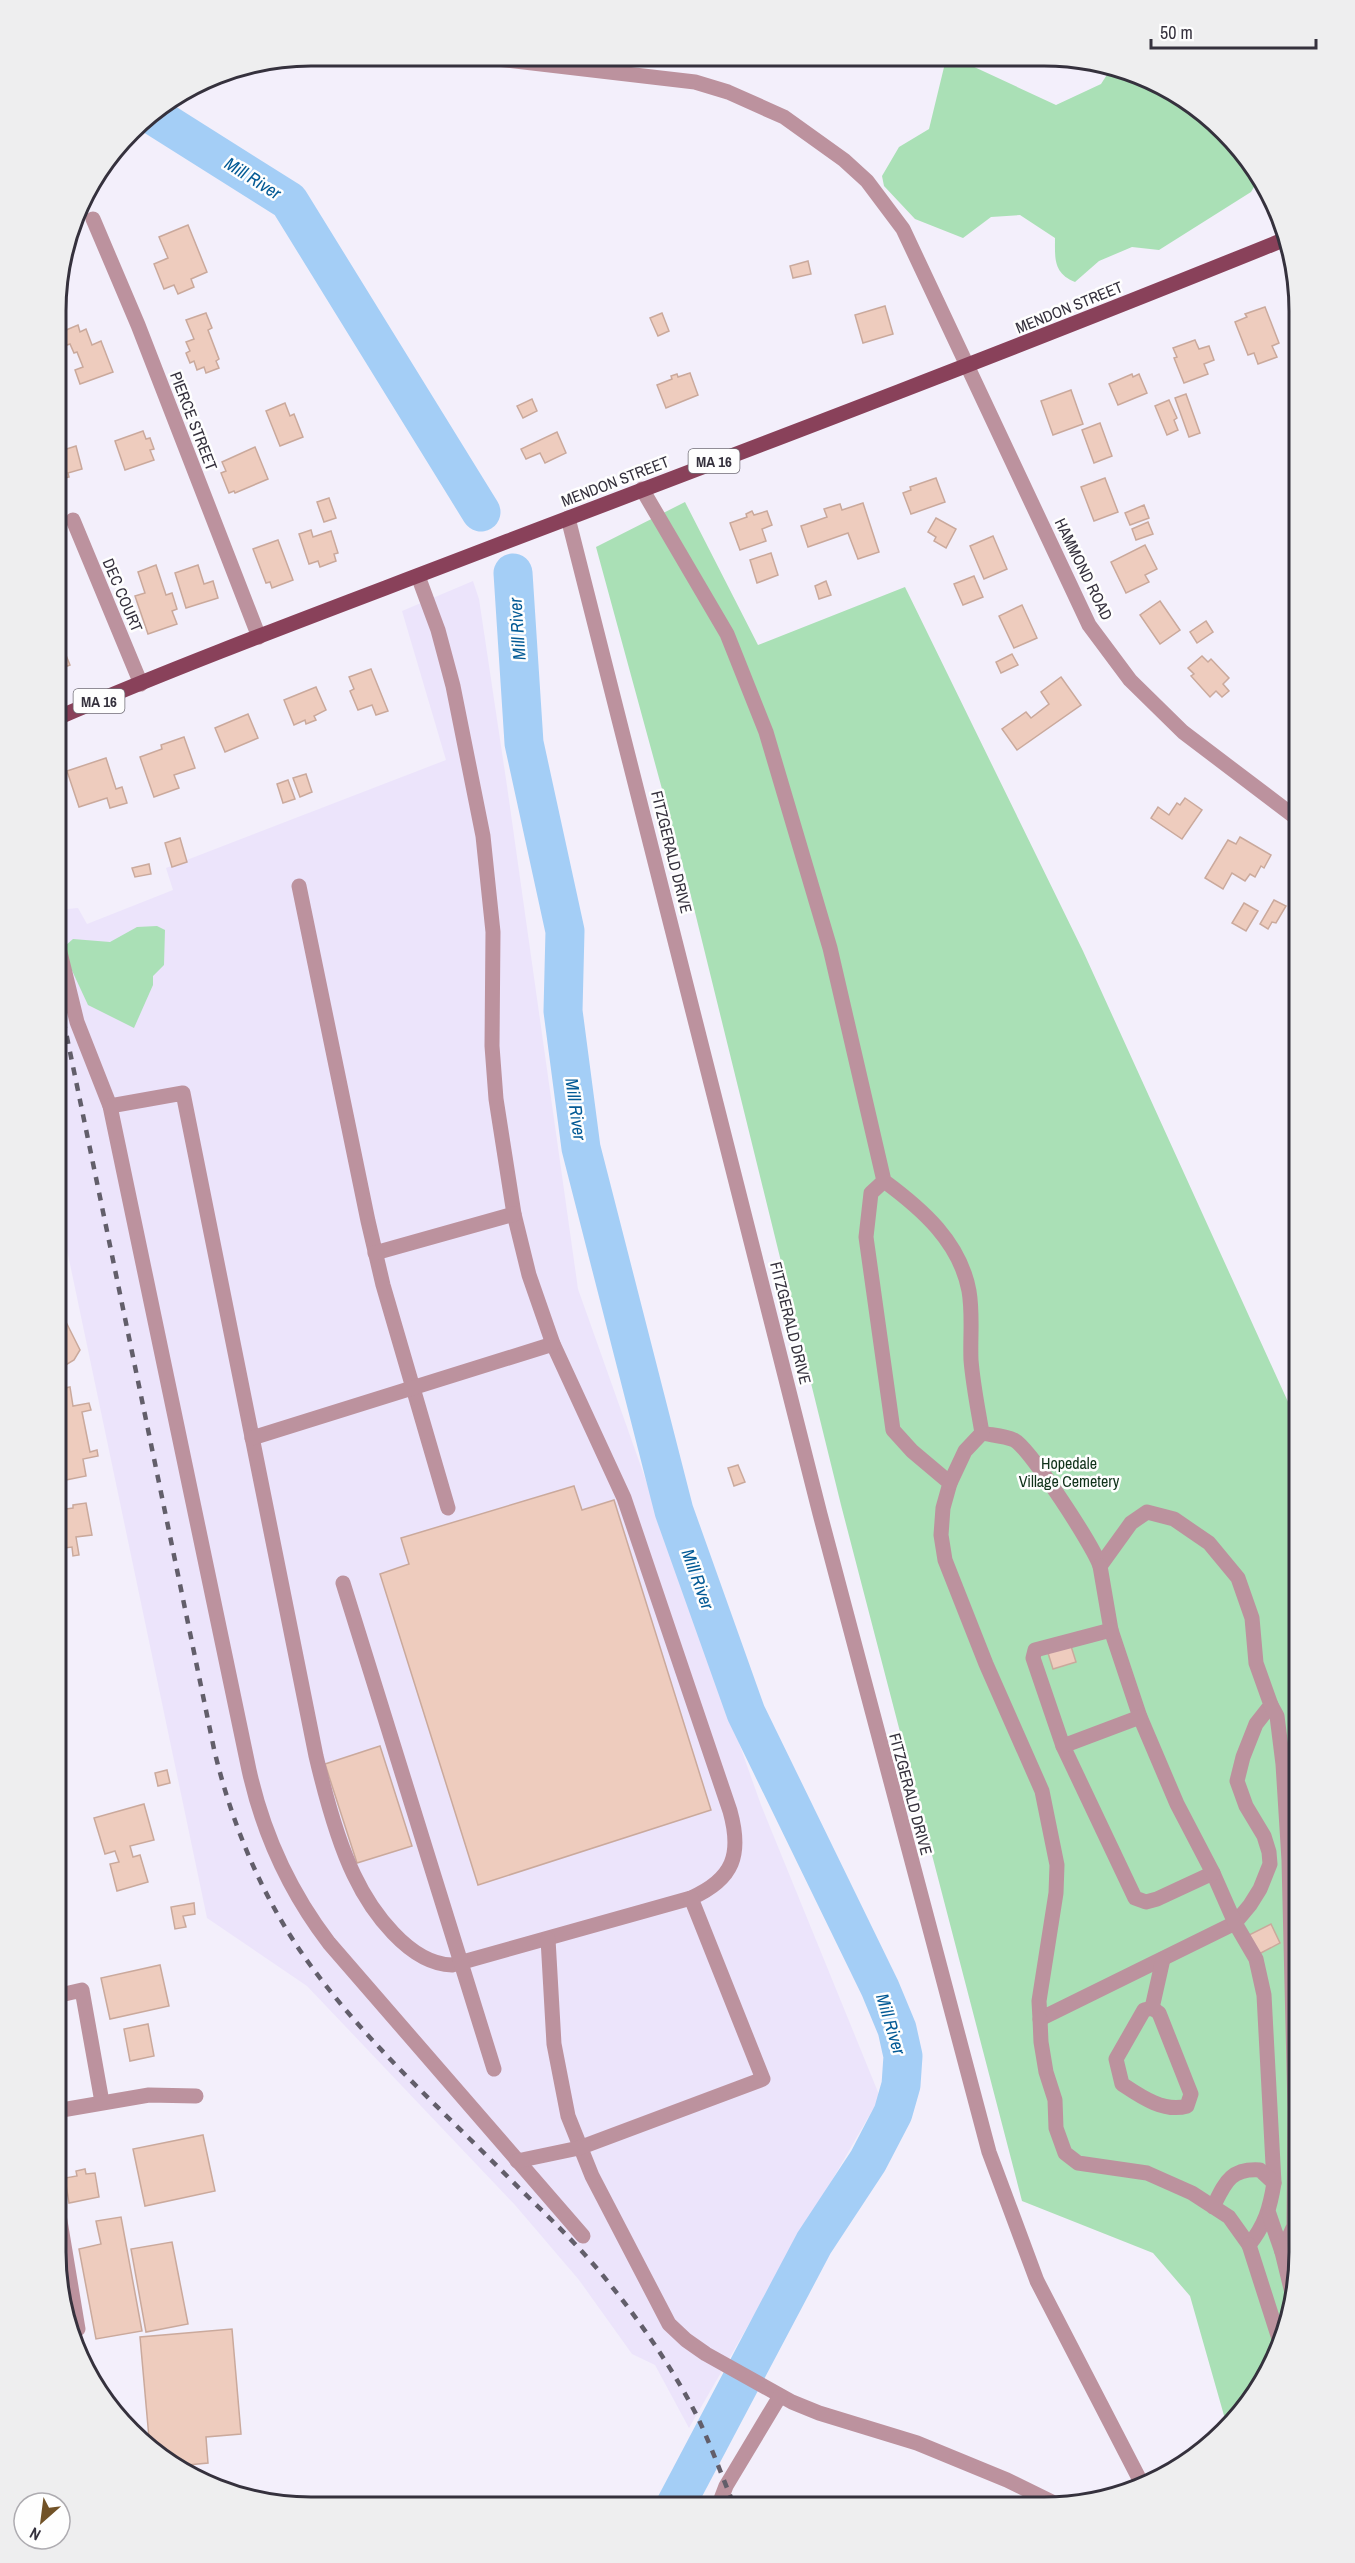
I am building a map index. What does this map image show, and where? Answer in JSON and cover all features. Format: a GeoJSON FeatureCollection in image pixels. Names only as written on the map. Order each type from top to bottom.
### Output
{"type":"FeatureCollection","features":[{"type":"Feature","properties":{"kind":"main road","name":"MENDON STREET"},"geometry":{"type":"LineString","coordinates":[[66,714],[642,489],[968,366],[1279,242]]}},
{"type":"Feature","properties":{"kind":"street","name":"HAMMOND ROAD"},"geometry":{"type":"LineString","coordinates":[[551,66],[695,82],[728,92],[784,117],[844,159],[867,181],[903,229],[1089,625],[1130,680],[1183,732],[1289,812]]}},
{"type":"Feature","properties":{"kind":"street","name":"PIERCE STREET"},"geometry":{"type":"LineString","coordinates":[[93,219],[138,325],[260,637]]}},
{"type":"Feature","properties":{"kind":"street"},"geometry":{"type":"LineString","coordinates":[[642,489],[727,634],[766,732],[830,948],[884,1180],[912,1201],[939,1229],[963,1267],[969,1293],[971,1360],[982,1433]]}},
{"type":"Feature","properties":{"kind":"street","name":"FITZGERALD DRIVE"},"geometry":{"type":"LineString","coordinates":[[568,518],[826,1537],[984,2135],[1037,2281],[1139,2478]]}},
{"type":"Feature","properties":{"kind":"street","name":"DEC COURT"},"geometry":{"type":"LineString","coordinates":[[73,519],[141,684]]}},
{"type":"Feature","properties":{"kind":"street"},"geometry":{"type":"LineString","coordinates":[[110,1106],[183,1093],[316,1756],[350,1866],[368,1898],[408,1946],[435,1962],[461,1964],[692,1898],[713,1886],[730,1868],[735,1857],[735,1829],[624,1498],[553,1344],[529,1275],[514,1214],[494,1072],[493,932],[483,836],[453,686],[438,630],[418,576]]}},
{"type":"Feature","properties":{"kind":"street"},"geometry":{"type":"LineString","coordinates":[[299,886],[375,1253],[448,1508]]}},
{"type":"Feature","properties":{"kind":"street"},"geometry":{"type":"LineString","coordinates":[[66,980],[72,1006],[110,1106],[249,1770],[265,1826],[287,1877],[316,1926],[582,2236]]}},
{"type":"Feature","properties":{"kind":"street"},"geometry":{"type":"LineString","coordinates":[[884,1180],[871,1193],[866,1238],[893,1430],[912,1451],[950,1483]]}},
{"type":"Feature","properties":{"kind":"street"},"geometry":{"type":"LineString","coordinates":[[375,1253],[514,1214]]}},
{"type":"Feature","properties":{"kind":"street"},"geometry":{"type":"LineString","coordinates":[[252,1437],[553,1344]]}},
{"type":"Feature","properties":{"kind":"street"},"geometry":{"type":"LineString","coordinates":[[982,1433],[965,1451],[950,1483],[943,1508],[941,1535],[945,1560],[986,1664],[1042,1791],[1057,1865],[1056,1893],[1039,2001],[1041,2042],[1046,2072],[1055,2100],[1056,2127],[1065,2153],[1078,2163],[1147,2173],[1192,2193],[1229,2217],[1249,2245],[1276,2330]]}},
{"type":"Feature","properties":{"kind":"street"},"geometry":{"type":"LineString","coordinates":[[982,1433],[1014,1440],[1035,1462],[1100,1566],[1111,1630],[1140,1717],[1177,1804],[1235,1923],[1256,1959],[1264,1995],[1274,2183],[1269,2214],[1261,2230],[1249,2245]]}},
{"type":"Feature","properties":{"kind":"street"},"geometry":{"type":"LineString","coordinates":[[1100,1566],[1131,1523],[1148,1512],[1174,1519],[1209,1543],[1238,1578],[1252,1618],[1256,1663],[1277,1716],[1283,1764],[1289,1860]]}},
{"type":"Feature","properties":{"kind":"street"},"geometry":{"type":"LineString","coordinates":[[343,1583],[494,2069]]}},
{"type":"Feature","properties":{"kind":"street"},"geometry":{"type":"LineString","coordinates":[[1111,1630],[1035,1650],[1033,1658],[1063,1746],[1135,1898],[1146,1902],[1157,1899],[1212,1874]]}},
{"type":"Feature","properties":{"kind":"street"},"geometry":{"type":"LineString","coordinates":[[1040,2019],[1235,1923],[1260,1889],[1270,1864],[1264,1836],[1246,1806],[1237,1781],[1243,1757],[1256,1724],[1271,1705]]}},
{"type":"Feature","properties":{"kind":"street"},"geometry":{"type":"LineString","coordinates":[[1063,1746],[1140,1717]]}},
{"type":"Feature","properties":{"kind":"street"},"geometry":{"type":"LineString","coordinates":[[517,2161],[579,2148],[763,2079],[692,1898]]}},
{"type":"Feature","properties":{"kind":"street"},"geometry":{"type":"LineString","coordinates":[[548,1939],[556,2062],[568,2116],[579,2148],[662,2314],[686,2340],[776,2394],[819,2413],[917,2443],[1007,2480],[1042,2497]]}},
{"type":"Feature","properties":{"kind":"street"},"geometry":{"type":"LineString","coordinates":[[1152,2008],[1163,1959]]}},
{"type":"Feature","properties":{"kind":"street"},"geometry":{"type":"LineString","coordinates":[[66,1994],[82,1990],[102,2102]]}},
{"type":"Feature","properties":{"kind":"street"},"geometry":{"type":"LineString","coordinates":[[1152,2008],[1158,2013],[1191,2094],[1187,2106],[1177,2109],[1146,2100],[1122,2084],[1116,2059],[1144,2010],[1152,2008]]}},
{"type":"Feature","properties":{"kind":"street"},"geometry":{"type":"LineString","coordinates":[[66,2109],[149,2095],[196,2096]]}},
{"type":"Feature","properties":{"kind":"street"},"geometry":{"type":"LineString","coordinates":[[1213,2207],[1233,2174],[1247,2169],[1260,2170],[1274,2183]]}},
{"type":"Feature","properties":{"kind":"street"},"geometry":{"type":"LineString","coordinates":[[1269,2214],[1288,2274]]}},
{"type":"Feature","properties":{"kind":"street"},"geometry":{"type":"LineString","coordinates":[[1282,2252],[1289,2237]]}},
{"type":"Feature","properties":{"kind":"street"},"geometry":{"type":"LineString","coordinates":[[1282,2252],[1289,2250]]}},
{"type":"Feature","properties":{"kind":"street"},"geometry":{"type":"LineString","coordinates":[[67,2261],[78,2327]]}},
{"type":"Feature","properties":{"kind":"street"},"geometry":{"type":"LineString","coordinates":[[722,2497],[776,2394]]}},
{"type":"Feature","properties":{"kind":"shaded area"},"geometry":{"type":"Polygon","coordinates":[[[473,581],[479,599],[507,786],[578,1289],[761,1805],[880,2097],[689,2428],[655,2365],[632,2354],[579,2280],[515,2205],[307,1986],[207,1918],[66,1245],[66,909],[78,908],[87,924],[173,890],[166,868],[446,760],[402,611],[473,581]]]}},
{"type":"Feature","properties":{"kind":"green space"},"geometry":{"type":"Polygon","coordinates":[[[944,66],[972,66],[1056,105],[1101,84],[1108,74],[1153,91],[1180,107],[1206,127],[1228,149],[1255,186],[1251,192],[1159,250],[1132,247],[1099,261],[1075,282],[1059,269],[1055,238],[1020,215],[991,217],[963,238],[915,219],[884,186],[882,176],[899,147],[929,129],[944,66]]]}},
{"type":"Feature","properties":{"kind":"green space","name":"Hopedale Village Cemetery"},"geometry":{"type":"Polygon","coordinates":[[[685,502],[758,645],[905,587],[1083,951],[1289,1404],[1289,2252],[1287,2284],[1281,2316],[1264,2361],[1248,2388],[1225,2417],[1190,2296],[1153,2253],[1022,2201],[841,1505],[689,888],[596,547],[685,502]]]}},
{"type":"Feature","properties":{"kind":"green space"},"geometry":{"type":"Polygon","coordinates":[[[157,926],[165,930],[164,965],[153,976],[153,985],[134,1028],[88,1005],[68,962],[66,945],[73,939],[110,942],[137,927],[157,926]]]}},
{"type":"Feature","properties":{"kind":"building"},"geometry":{"type":"Polygon","coordinates":[[[188,225],[207,272],[191,279],[194,287],[178,294],[174,285],[164,289],[154,264],[168,258],[159,237],[188,225]]]}},
{"type":"Feature","properties":{"kind":"building"},"geometry":{"type":"Polygon","coordinates":[[[808,261],[811,274],[793,278],[790,266],[808,261]]]}},
{"type":"Feature","properties":{"kind":"building"},"geometry":{"type":"Polygon","coordinates":[[[885,306],[893,334],[863,343],[855,315],[885,306]]]}},
{"type":"Feature","properties":{"kind":"building"},"geometry":{"type":"Polygon","coordinates":[[[1265,307],[1279,343],[1272,346],[1277,357],[1258,364],[1254,353],[1248,355],[1235,322],[1247,317],[1245,314],[1265,307]]]}},
{"type":"Feature","properties":{"kind":"building"},"geometry":{"type":"Polygon","coordinates":[[[206,313],[212,328],[208,330],[219,359],[216,361],[219,368],[206,373],[204,367],[197,370],[194,361],[190,363],[186,353],[190,351],[186,342],[194,339],[186,320],[206,313]]]}},
{"type":"Feature","properties":{"kind":"building"},"geometry":{"type":"Polygon","coordinates":[[[662,313],[669,331],[658,336],[650,318],[662,313]]]}},
{"type":"Feature","properties":{"kind":"building"},"geometry":{"type":"Polygon","coordinates":[[[78,325],[80,332],[86,329],[92,345],[101,341],[113,372],[80,384],[75,370],[83,367],[77,352],[74,353],[70,344],[66,345],[66,330],[78,325]]]}},
{"type":"Feature","properties":{"kind":"building"},"geometry":{"type":"Polygon","coordinates":[[[1195,340],[1199,349],[1209,346],[1214,360],[1204,364],[1208,374],[1184,383],[1174,358],[1177,357],[1173,348],[1195,340]]]}},
{"type":"Feature","properties":{"kind":"building"},"geometry":{"type":"Polygon","coordinates":[[[690,373],[698,395],[666,408],[657,385],[672,379],[671,376],[677,374],[678,377],[690,373]]]}},
{"type":"Feature","properties":{"kind":"building"},"geometry":{"type":"Polygon","coordinates":[[[1132,374],[1133,377],[1139,374],[1147,393],[1118,405],[1109,384],[1132,374]]]}},
{"type":"Feature","properties":{"kind":"building"},"geometry":{"type":"Polygon","coordinates":[[[1071,390],[1083,424],[1053,435],[1041,401],[1071,390]]]}},
{"type":"Feature","properties":{"kind":"building"},"geometry":{"type":"Polygon","coordinates":[[[1186,394],[1200,433],[1189,437],[1175,398],[1186,394]]]}},
{"type":"Feature","properties":{"kind":"building"},"geometry":{"type":"Polygon","coordinates":[[[532,399],[537,411],[523,418],[517,406],[532,399]]]}},
{"type":"Feature","properties":{"kind":"building"},"geometry":{"type":"Polygon","coordinates":[[[1169,400],[1177,418],[1174,420],[1178,430],[1167,435],[1155,406],[1169,400]]]}},
{"type":"Feature","properties":{"kind":"building"},"geometry":{"type":"Polygon","coordinates":[[[285,403],[290,416],[294,414],[303,437],[280,446],[266,411],[285,403]]]}},
{"type":"Feature","properties":{"kind":"building"},"geometry":{"type":"Polygon","coordinates":[[[1100,423],[1112,456],[1094,463],[1082,430],[1100,423]]]}},
{"type":"Feature","properties":{"kind":"building"},"geometry":{"type":"Polygon","coordinates":[[[143,431],[146,439],[150,438],[154,449],[150,450],[154,460],[125,470],[115,441],[143,431]]]}},
{"type":"Feature","properties":{"kind":"building"},"geometry":{"type":"Polygon","coordinates":[[[557,432],[566,453],[545,463],[540,453],[526,459],[521,449],[557,432]]]}},
{"type":"Feature","properties":{"kind":"building"},"geometry":{"type":"Polygon","coordinates":[[[76,446],[82,469],[68,473],[69,477],[66,478],[66,449],[76,446]]]}},
{"type":"Feature","properties":{"kind":"building"},"geometry":{"type":"Polygon","coordinates":[[[255,447],[268,479],[235,493],[234,491],[229,493],[221,473],[226,471],[222,462],[255,447]]]}},
{"type":"Feature","properties":{"kind":"building"},"geometry":{"type":"Polygon","coordinates":[[[936,478],[945,502],[911,514],[903,493],[911,490],[910,487],[936,478]]]}},
{"type":"Feature","properties":{"kind":"building"},"geometry":{"type":"Polygon","coordinates":[[[1105,478],[1118,512],[1094,521],[1081,487],[1105,478]]]}},
{"type":"Feature","properties":{"kind":"building"},"geometry":{"type":"Polygon","coordinates":[[[329,498],[336,518],[324,522],[317,502],[329,498]]]}},
{"type":"Feature","properties":{"kind":"building"},"geometry":{"type":"Polygon","coordinates":[[[863,503],[879,552],[858,559],[848,533],[808,547],[801,526],[827,517],[824,509],[840,504],[842,510],[863,503]]]}},
{"type":"Feature","properties":{"kind":"building"},"geometry":{"type":"Polygon","coordinates":[[[1144,505],[1149,518],[1130,525],[1125,513],[1144,505]]]}},
{"type":"Feature","properties":{"kind":"building"},"geometry":{"type":"Polygon","coordinates":[[[752,511],[754,515],[767,511],[772,525],[762,529],[766,541],[740,550],[730,523],[747,517],[746,514],[752,511]]]}},
{"type":"Feature","properties":{"kind":"building"},"geometry":{"type":"Polygon","coordinates":[[[936,518],[956,529],[946,548],[934,541],[936,537],[928,532],[936,518]]]}},
{"type":"Feature","properties":{"kind":"building"},"geometry":{"type":"Polygon","coordinates":[[[1148,522],[1153,534],[1136,540],[1132,529],[1148,522]]]}},
{"type":"Feature","properties":{"kind":"building"},"geometry":{"type":"Polygon","coordinates":[[[311,530],[313,537],[331,531],[338,553],[334,554],[336,561],[320,567],[318,561],[309,564],[299,534],[311,530]]]}},
{"type":"Feature","properties":{"kind":"building"},"geometry":{"type":"Polygon","coordinates":[[[993,536],[1007,569],[984,579],[970,546],[993,536]]]}},
{"type":"Feature","properties":{"kind":"building"},"geometry":{"type":"Polygon","coordinates":[[[278,540],[293,580],[272,588],[270,582],[266,583],[253,549],[278,540]]]}},
{"type":"Feature","properties":{"kind":"building"},"geometry":{"type":"Polygon","coordinates":[[[1145,545],[1157,569],[1145,575],[1149,582],[1126,593],[1111,562],[1145,545]]]}},
{"type":"Feature","properties":{"kind":"building"},"geometry":{"type":"Polygon","coordinates":[[[771,553],[778,575],[757,583],[750,560],[771,553]]]}},
{"type":"Feature","properties":{"kind":"building"},"geometry":{"type":"Polygon","coordinates":[[[156,565],[166,595],[172,593],[177,609],[172,611],[177,624],[148,634],[135,596],[145,593],[138,572],[156,565]]]}},
{"type":"Feature","properties":{"kind":"building"},"geometry":{"type":"Polygon","coordinates":[[[198,565],[204,584],[213,581],[218,598],[186,608],[175,573],[198,565]]]}},
{"type":"Feature","properties":{"kind":"building"},"geometry":{"type":"Polygon","coordinates":[[[974,576],[983,597],[963,605],[954,584],[974,576]]]}},
{"type":"Feature","properties":{"kind":"building"},"geometry":{"type":"Polygon","coordinates":[[[826,581],[831,595],[819,599],[815,586],[826,581]]]}},
{"type":"Feature","properties":{"kind":"building"},"geometry":{"type":"Polygon","coordinates":[[[1160,601],[1180,630],[1160,644],[1140,615],[1160,601]]]}},
{"type":"Feature","properties":{"kind":"building"},"geometry":{"type":"Polygon","coordinates":[[[1022,605],[1037,638],[1014,648],[999,616],[1022,605]]]}},
{"type":"Feature","properties":{"kind":"building"},"geometry":{"type":"Polygon","coordinates":[[[1206,621],[1213,632],[1197,643],[1190,632],[1206,621]]]}},
{"type":"Feature","properties":{"kind":"building"},"geometry":{"type":"Polygon","coordinates":[[[1012,654],[1018,665],[1001,673],[996,662],[1012,654]]]}},
{"type":"Feature","properties":{"kind":"building"},"geometry":{"type":"Polygon","coordinates":[[[66,655],[70,665],[66,667],[66,655]]]}},
{"type":"Feature","properties":{"kind":"building"},"geometry":{"type":"Polygon","coordinates":[[[1202,656],[1208,662],[1211,659],[1229,678],[1223,684],[1229,691],[1222,697],[1216,691],[1210,697],[1191,676],[1194,674],[1188,668],[1202,656]]]}},
{"type":"Feature","properties":{"kind":"building"},"geometry":{"type":"Polygon","coordinates":[[[371,669],[388,711],[376,715],[372,705],[358,710],[350,691],[354,689],[349,677],[371,669]]]}},
{"type":"Feature","properties":{"kind":"building"},"geometry":{"type":"Polygon","coordinates":[[[1061,677],[1081,705],[1017,750],[1002,729],[1026,712],[1031,718],[1049,704],[1041,692],[1061,677]]]}},
{"type":"Feature","properties":{"kind":"building"},"geometry":{"type":"Polygon","coordinates":[[[316,687],[326,710],[314,716],[316,720],[306,724],[305,720],[294,725],[284,700],[316,687]]]}},
{"type":"Feature","properties":{"kind":"building"},"geometry":{"type":"Polygon","coordinates":[[[248,714],[258,738],[225,752],[215,728],[248,714]]]}},
{"type":"Feature","properties":{"kind":"building"},"geometry":{"type":"Polygon","coordinates":[[[184,737],[195,768],[174,775],[179,788],[154,797],[140,757],[162,749],[161,745],[184,737]]]}},
{"type":"Feature","properties":{"kind":"building"},"geometry":{"type":"Polygon","coordinates":[[[106,758],[116,789],[122,787],[127,803],[110,808],[107,798],[79,807],[67,771],[106,758]]]}},
{"type":"Feature","properties":{"kind":"building"},"geometry":{"type":"Polygon","coordinates":[[[306,774],[312,792],[300,797],[293,778],[306,774]]]}},
{"type":"Feature","properties":{"kind":"building"},"geometry":{"type":"Polygon","coordinates":[[[288,780],[295,799],[283,803],[277,784],[288,780]]]}},
{"type":"Feature","properties":{"kind":"building"},"geometry":{"type":"Polygon","coordinates":[[[1185,798],[1202,810],[1182,839],[1151,818],[1158,807],[1169,815],[1177,803],[1180,805],[1185,798]]]}},
{"type":"Feature","properties":{"kind":"building"},"geometry":{"type":"Polygon","coordinates":[[[1240,837],[1271,855],[1264,868],[1261,866],[1255,877],[1250,874],[1245,881],[1232,873],[1223,889],[1205,878],[1228,840],[1236,844],[1240,837]]]}},
{"type":"Feature","properties":{"kind":"building"},"geometry":{"type":"Polygon","coordinates":[[[180,838],[187,862],[172,867],[165,843],[180,838]]]}},
{"type":"Feature","properties":{"kind":"building"},"geometry":{"type":"Polygon","coordinates":[[[149,864],[151,874],[135,877],[132,868],[149,864]]]}},
{"type":"Feature","properties":{"kind":"building"},"geometry":{"type":"Polygon","coordinates":[[[1274,900],[1286,906],[1276,923],[1272,922],[1268,929],[1260,924],[1274,900]]]}},
{"type":"Feature","properties":{"kind":"building"},"geometry":{"type":"Polygon","coordinates":[[[1244,903],[1258,911],[1246,931],[1232,923],[1244,903]]]}},
{"type":"Feature","properties":{"kind":"building"},"geometry":{"type":"Polygon","coordinates":[[[66,1322],[80,1350],[74,1360],[66,1365],[66,1322]]]}},
{"type":"Feature","properties":{"kind":"building"},"geometry":{"type":"Polygon","coordinates":[[[70,1387],[73,1406],[89,1403],[91,1410],[82,1412],[90,1452],[97,1450],[98,1456],[83,1459],[86,1476],[66,1480],[66,1388],[70,1387]]]}},
{"type":"Feature","properties":{"kind":"building"},"geometry":{"type":"Polygon","coordinates":[[[738,1465],[745,1482],[734,1486],[728,1468],[738,1465]]]}},
{"type":"Feature","properties":{"kind":"building"},"geometry":{"type":"Polygon","coordinates":[[[574,1486],[582,1510],[614,1500],[711,1810],[478,1885],[380,1574],[409,1564],[401,1538],[574,1486]]]}},
{"type":"Feature","properties":{"kind":"building"},"geometry":{"type":"Polygon","coordinates":[[[86,1503],[92,1535],[76,1537],[79,1555],[73,1556],[72,1547],[66,1548],[66,1509],[73,1508],[73,1505],[86,1503]]]}},
{"type":"Feature","properties":{"kind":"building"},"geometry":{"type":"Polygon","coordinates":[[[1071,1646],[1076,1662],[1053,1669],[1048,1653],[1071,1646]]]}},
{"type":"Feature","properties":{"kind":"building"},"geometry":{"type":"Polygon","coordinates":[[[380,1746],[412,1846],[357,1863],[325,1764],[380,1746]]]}},
{"type":"Feature","properties":{"kind":"building"},"geometry":{"type":"Polygon","coordinates":[[[167,1770],[170,1783],[158,1786],[155,1773],[167,1770]]]}},
{"type":"Feature","properties":{"kind":"building"},"geometry":{"type":"Polygon","coordinates":[[[144,1804],[154,1840],[130,1846],[133,1857],[140,1855],[148,1882],[117,1891],[110,1864],[119,1862],[115,1851],[105,1854],[94,1818],[144,1804]]]}},
{"type":"Feature","properties":{"kind":"building"},"geometry":{"type":"Polygon","coordinates":[[[194,1903],[195,1914],[183,1916],[186,1927],[175,1929],[171,1907],[194,1903]]]}},
{"type":"Feature","properties":{"kind":"building"},"geometry":{"type":"Polygon","coordinates":[[[1271,1924],[1280,1943],[1259,1954],[1249,1935],[1271,1924]]]}},
{"type":"Feature","properties":{"kind":"building"},"geometry":{"type":"Polygon","coordinates":[[[160,1965],[169,2006],[110,2019],[101,1978],[160,1965]]]}},
{"type":"Feature","properties":{"kind":"building"},"geometry":{"type":"Polygon","coordinates":[[[148,2024],[154,2056],[130,2061],[124,2029],[148,2024]]]}},
{"type":"Feature","properties":{"kind":"building"},"geometry":{"type":"Polygon","coordinates":[[[203,2135],[215,2191],[145,2206],[133,2149],[203,2135]]]}},
{"type":"Feature","properties":{"kind":"building"},"geometry":{"type":"Polygon","coordinates":[[[85,2169],[86,2174],[95,2173],[99,2197],[69,2203],[66,2178],[77,2176],[76,2171],[85,2169]]]}},
{"type":"Feature","properties":{"kind":"building"},"geometry":{"type":"Polygon","coordinates":[[[121,2217],[142,2331],[96,2339],[79,2249],[101,2244],[96,2221],[121,2217]]]}},
{"type":"Feature","properties":{"kind":"building"},"geometry":{"type":"Polygon","coordinates":[[[172,2242],[188,2324],[146,2332],[131,2249],[172,2242]]]}},
{"type":"Feature","properties":{"kind":"building"},"geometry":{"type":"Polygon","coordinates":[[[232,2329],[241,2434],[206,2437],[208,2463],[189,2465],[149,2436],[140,2337],[232,2329]]]}},
{"type":"Feature","properties":{"kind":"waterway","name":"Mill River"},"geometry":{"type":"LineString","coordinates":[[159,119],[289,201],[481,512]]}},
{"type":"Feature","properties":{"kind":"waterway","name":"Mill River"},"geometry":{"type":"LineString","coordinates":[[513,573],[524,743],[565,931],[563,1011],[581,1148],[674,1511],[746,1713],[880,1988],[897,2029],[903,2056],[901,2085],[893,2113],[868,2161],[814,2243],[680,2497]]}},
{"type":"Feature","properties":{"kind":"railway"},"geometry":{"type":"LineString","coordinates":[[66,1033],[214,1749],[240,1835],[264,1890],[311,1966],[356,2022],[573,2242],[633,2314],[688,2398],[731,2497]]}}]}
